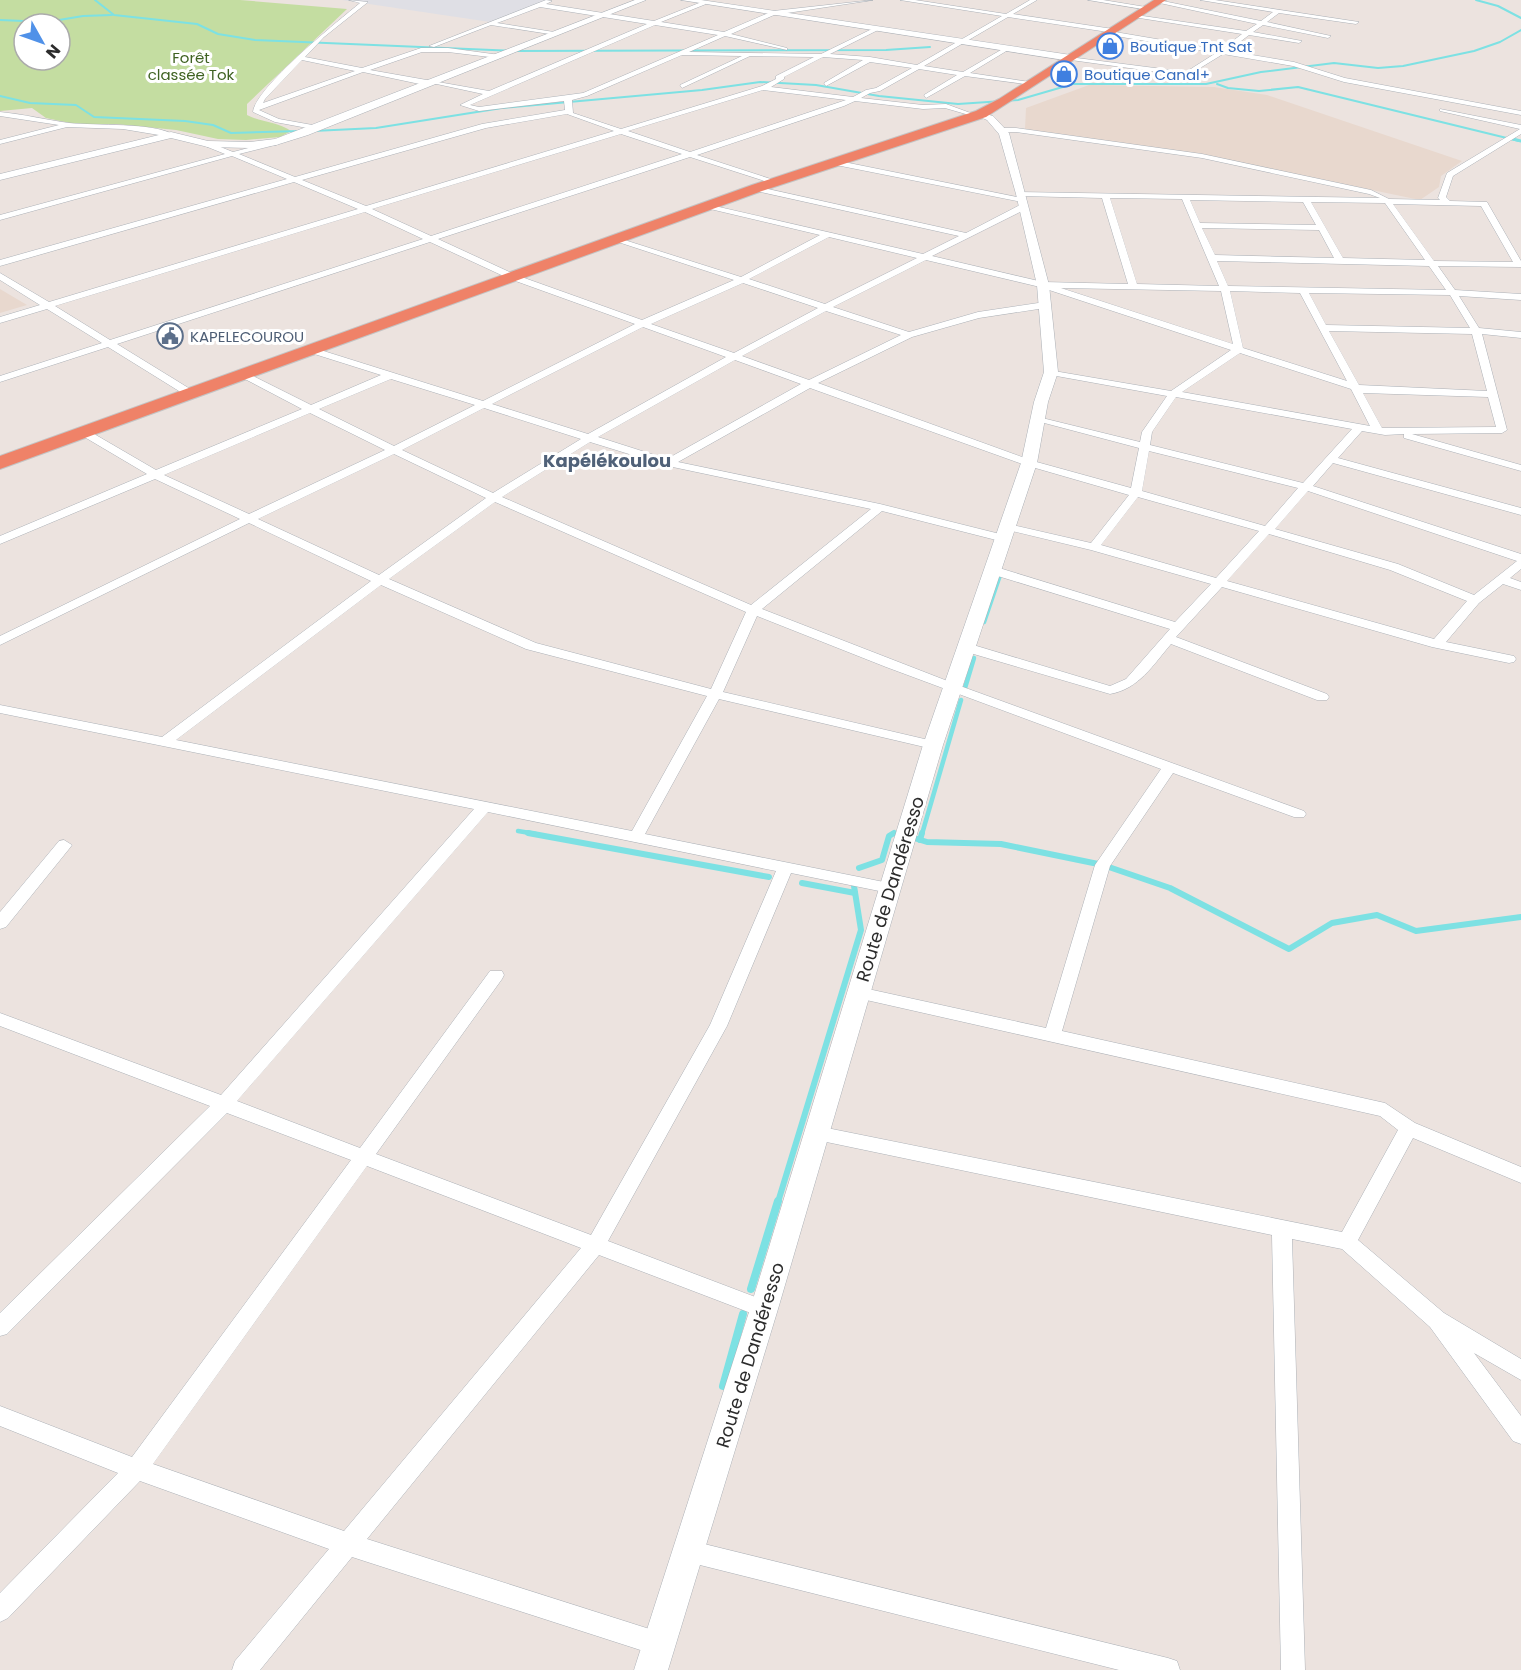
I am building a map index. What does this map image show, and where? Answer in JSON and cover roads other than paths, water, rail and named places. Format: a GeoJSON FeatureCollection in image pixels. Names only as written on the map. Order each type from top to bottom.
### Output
{"type":"FeatureCollection","features":[{"type":"Feature","properties":{"kind":"highway"},"geometry":{"type":"LineString","coordinates":[[0,463],[709,206],[990,108],[1156,4]]}},
{"type":"Feature","properties":{"kind":"street"},"geometry":{"type":"LineString","coordinates":[[311,130],[277,121],[255,111],[262,98],[322,36],[365,2],[352,0]]}},
{"type":"Feature","properties":{"kind":"street"},"geometry":{"type":"LineString","coordinates":[[257,107],[421,50],[552,0]]}},
{"type":"Feature","properties":{"kind":"street"},"geometry":{"type":"LineString","coordinates":[[0,218],[276,142],[642,0]]}},
{"type":"Feature","properties":{"kind":"street"},"geometry":{"type":"LineString","coordinates":[[685,0],[711,2],[1006,49],[1187,74],[1222,52],[1278,11]]}},
{"type":"Feature","properties":{"kind":"street"},"geometry":{"type":"LineString","coordinates":[[792,9],[793,0]]}},
{"type":"Feature","properties":{"kind":"street"},"geometry":{"type":"LineString","coordinates":[[0,263],[568,103],[773,13],[870,0]]}},
{"type":"Feature","properties":{"kind":"street"},"geometry":{"type":"LineString","coordinates":[[903,0],[1112,32],[1304,67],[1344,80],[1521,114]]}},
{"type":"Feature","properties":{"kind":"street"},"geometry":{"type":"LineString","coordinates":[[0,379],[842,105],[860,95],[878,90],[1035,0]]}},
{"type":"Feature","properties":{"kind":"street"},"geometry":{"type":"LineString","coordinates":[[1091,0],[1156,4],[1328,36]]}},
{"type":"Feature","properties":{"kind":"street"},"geometry":{"type":"LineString","coordinates":[[1203,0],[1356,22]]}},
{"type":"Feature","properties":{"kind":"street"},"geometry":{"type":"LineString","coordinates":[[568,103],[479,109],[463,105],[652,23],[711,2]]}},
{"type":"Feature","properties":{"kind":"street"},"geometry":{"type":"LineString","coordinates":[[540,5],[725,34],[773,44],[799,54]]}},
{"type":"Feature","properties":{"kind":"street"},"geometry":{"type":"LineString","coordinates":[[1136,17],[1299,41]]}},
{"type":"Feature","properties":{"kind":"street"},"geometry":{"type":"LineString","coordinates":[[490,24],[554,34]]}},
{"type":"Feature","properties":{"kind":"street"},"geometry":{"type":"LineString","coordinates":[[0,320],[769,85],[782,78],[778,77],[821,54],[876,29]]}},
{"type":"Feature","properties":{"kind":"street"},"geometry":{"type":"LineString","coordinates":[[926,96],[1006,49]]}},
{"type":"Feature","properties":{"kind":"street"},"geometry":{"type":"LineString","coordinates":[[421,50],[448,50],[498,56]]}},
{"type":"Feature","properties":{"kind":"street"},"geometry":{"type":"LineString","coordinates":[[682,86],[753,53]]}},
{"type":"Feature","properties":{"kind":"street"},"geometry":{"type":"LineString","coordinates":[[679,54],[821,54],[870,59],[1030,84]]}},
{"type":"Feature","properties":{"kind":"street"},"geometry":{"type":"LineString","coordinates":[[301,58],[490,93]]}},
{"type":"Feature","properties":{"kind":"street"},"geometry":{"type":"LineString","coordinates":[[826,84],[870,59]]}},
{"type":"Feature","properties":{"kind":"street"},"geometry":{"type":"LineString","coordinates":[[769,85],[860,95],[923,107],[990,108],[990,118],[1002,130],[1016,130],[1202,156],[1371,192],[1383,197],[1430,264],[1454,293],[1476,331],[1502,430],[1378,431]]}},
{"type":"Feature","properties":{"kind":"street"},"geometry":{"type":"LineString","coordinates":[[568,103],[570,114],[691,155],[765,186],[964,235]]}},
{"type":"Feature","properties":{"kind":"street"},"geometry":{"type":"LineString","coordinates":[[1429,107],[1521,129]]}},
{"type":"Feature","properties":{"kind":"street"},"geometry":{"type":"LineString","coordinates":[[0,114],[31,117],[68,125],[123,127],[208,144],[363,208],[513,277],[811,383],[1029,464],[1394,567],[1475,600]]}},
{"type":"Feature","properties":{"kind":"street"},"geometry":{"type":"LineString","coordinates":[[0,142],[68,125]]}},
{"type":"Feature","properties":{"kind":"street"},"geometry":{"type":"LineString","coordinates":[[1448,203],[1442,198],[1450,175],[1521,129]]}},
{"type":"Feature","properties":{"kind":"street","name":"Route de Dandéresso"},"geometry":{"type":"LineString","coordinates":[[651,1670],[764,1309],[933,745],[964,647],[1029,464],[1051,372],[1044,295],[1022,200],[1002,130]]}},
{"type":"Feature","properties":{"kind":"street"},"geometry":{"type":"LineString","coordinates":[[0,177],[171,135]]}},
{"type":"Feature","properties":{"kind":"street"},"geometry":{"type":"LineString","coordinates":[[208,144],[250,145],[276,142]]}},
{"type":"Feature","properties":{"kind":"street"},"geometry":{"type":"LineString","coordinates":[[834,162],[1022,200],[1105,196],[1484,204],[1520,265]]}},
{"type":"Feature","properties":{"kind":"street"},"geometry":{"type":"LineString","coordinates":[[1105,196],[1133,287]]}},
{"type":"Feature","properties":{"kind":"street"},"geometry":{"type":"LineString","coordinates":[[1185,198],[1225,289],[1239,349]]}},
{"type":"Feature","properties":{"kind":"street"},"geometry":{"type":"LineString","coordinates":[[165,742],[380,580],[495,497],[589,438],[824,308],[964,235],[1022,200]]}},
{"type":"Feature","properties":{"kind":"street"},"geometry":{"type":"LineString","coordinates":[[1306,200],[1340,261]]}},
{"type":"Feature","properties":{"kind":"street"},"geometry":{"type":"LineString","coordinates":[[709,206],[922,258],[1044,295],[1239,349],[1363,390],[1491,394]]}},
{"type":"Feature","properties":{"kind":"street"},"geometry":{"type":"LineString","coordinates":[[1197,225],[1320,228]]}},
{"type":"Feature","properties":{"kind":"street"},"geometry":{"type":"LineString","coordinates":[[0,641],[396,449],[642,324],[740,280],[826,235]]}},
{"type":"Feature","properties":{"kind":"street"},"geometry":{"type":"LineString","coordinates":[[618,239],[909,335]]}},
{"type":"Feature","properties":{"kind":"street"},"geometry":{"type":"LineString","coordinates":[[1212,258],[1520,265]]}},
{"type":"Feature","properties":{"kind":"street"},"geometry":{"type":"LineString","coordinates":[[0,276],[190,394]]}},
{"type":"Feature","properties":{"kind":"street"},"geometry":{"type":"LineString","coordinates":[[668,463],[811,383],[909,335],[1044,295],[1133,287],[1454,293],[1521,297]]}},
{"type":"Feature","properties":{"kind":"street"},"geometry":{"type":"LineString","coordinates":[[1303,290],[1378,431]]}},
{"type":"Feature","properties":{"kind":"street"},"geometry":{"type":"LineString","coordinates":[[1323,328],[1476,331],[1521,335]]}},
{"type":"Feature","properties":{"kind":"street"},"geometry":{"type":"LineString","coordinates":[[1094,547],[1136,493],[1147,432],[1174,393],[1239,349]]}},
{"type":"Feature","properties":{"kind":"street"},"geometry":{"type":"LineString","coordinates":[[311,350],[668,463],[1006,532],[1094,547],[1437,644],[1509,659]]}},
{"type":"Feature","properties":{"kind":"street"},"geometry":{"type":"LineString","coordinates":[[1051,372],[1402,434],[1521,468]]}},
{"type":"Feature","properties":{"kind":"street"},"geometry":{"type":"LineString","coordinates":[[244,375],[495,497],[753,610],[951,688],[1299,814]]}},
{"type":"Feature","properties":{"kind":"street"},"geometry":{"type":"LineString","coordinates":[[0,540],[391,375]]}},
{"type":"Feature","properties":{"kind":"street"},"geometry":{"type":"LineString","coordinates":[[1038,420],[1306,487],[1521,558]]}},
{"type":"Feature","properties":{"kind":"street"},"geometry":{"type":"LineString","coordinates":[[964,647],[1110,690],[1121,688],[1131,682],[1168,638],[1359,428]]}},
{"type":"Feature","properties":{"kind":"street"},"geometry":{"type":"LineString","coordinates":[[85,433],[156,475],[248,519],[531,646],[715,694],[933,745]]}},
{"type":"Feature","properties":{"kind":"street"},"geometry":{"type":"LineString","coordinates":[[1331,459],[1521,512]]}},
{"type":"Feature","properties":{"kind":"street"},"geometry":{"type":"LineString","coordinates":[[636,837],[715,694],[753,610],[880,507]]}},
{"type":"Feature","properties":{"kind":"street"},"geometry":{"type":"LineString","coordinates":[[1437,644],[1475,600],[1521,563]]}},
{"type":"Feature","properties":{"kind":"street"},"geometry":{"type":"LineString","coordinates":[[992,570],[1178,627]]}},
{"type":"Feature","properties":{"kind":"street"},"geometry":{"type":"LineString","coordinates":[[1502,579],[1521,586]]}},
{"type":"Feature","properties":{"kind":"street"},"geometry":{"type":"LineString","coordinates":[[1168,638],[1322,697]]}},
{"type":"Feature","properties":{"kind":"street"},"geometry":{"type":"LineString","coordinates":[[0,709],[889,888]]}},
{"type":"Feature","properties":{"kind":"street"},"geometry":{"type":"LineString","coordinates":[[1052,1036],[1103,865],[1170,766]]}},
{"type":"Feature","properties":{"kind":"street"},"geometry":{"type":"LineString","coordinates":[[0,1327],[224,1104],[431,864],[486,806]]}},
{"type":"Feature","properties":{"kind":"street"},"geometry":{"type":"LineString","coordinates":[[0,923],[64,845]]}},
{"type":"Feature","properties":{"kind":"street"},"geometry":{"type":"LineString","coordinates":[[244,1670],[596,1245],[718,1026],[786,866]]}},
{"type":"Feature","properties":{"kind":"street"},"geometry":{"type":"LineString","coordinates":[[0,1610],[136,1470],[496,975]]}},
{"type":"Feature","properties":{"kind":"street"},"geometry":{"type":"LineString","coordinates":[[859,993],[1384,1110],[1409,1128],[1521,1175]]}},
{"type":"Feature","properties":{"kind":"street"},"geometry":{"type":"LineString","coordinates":[[0,1019],[764,1309]]}},
{"type":"Feature","properties":{"kind":"street"},"geometry":{"type":"LineString","coordinates":[[1347,1242],[1409,1128]]}},
{"type":"Feature","properties":{"kind":"street"},"geometry":{"type":"LineString","coordinates":[[817,1133],[1347,1242],[1437,1320],[1521,1370]]}},
{"type":"Feature","properties":{"kind":"street"},"geometry":{"type":"LineString","coordinates":[[1282,1229],[1293,1670]]}},
{"type":"Feature","properties":{"kind":"street"},"geometry":{"type":"LineString","coordinates":[[1437,1320],[1521,1434]]}},
{"type":"Feature","properties":{"kind":"street"},"geometry":{"type":"LineString","coordinates":[[0,1416],[136,1470],[465,1583],[659,1644]]}},
{"type":"Feature","properties":{"kind":"street"},"geometry":{"type":"LineString","coordinates":[[688,1551],[1168,1670]]}},
{"type":"Feature","properties":{"kind":"waterway"},"geometry":{"type":"LineString","coordinates":[[95,0],[114,15],[197,24],[218,34],[255,40],[513,51],[886,50],[930,47]]}},
{"type":"Feature","properties":{"kind":"waterway"},"geometry":{"type":"LineString","coordinates":[[1476,0],[1498,6],[1521,18]]}},
{"type":"Feature","properties":{"kind":"waterway"},"geometry":{"type":"LineString","coordinates":[[0,20],[47,22],[83,16],[112,15]]}},
{"type":"Feature","properties":{"kind":"waterway"},"geometry":{"type":"LineString","coordinates":[[313,131],[376,128],[502,108],[702,90],[760,82],[816,85],[879,96],[958,104],[1018,100],[1073,84],[1206,84],[1261,72],[1334,63],[1378,68],[1403,66],[1474,51],[1500,42],[1521,30]]}},
{"type":"Feature","properties":{"kind":"waterway"},"geometry":{"type":"LineString","coordinates":[[1217,84],[1228,88],[1259,91],[1298,87],[1519,141]]}},
{"type":"Feature","properties":{"kind":"waterway"},"geometry":{"type":"LineString","coordinates":[[0,96],[30,103],[76,105],[94,117],[185,121],[213,125],[231,133],[301,131]]}},
{"type":"Feature","properties":{"kind":"waterway"},"geometry":{"type":"LineString","coordinates":[[1513,139],[1521,141]]}},
{"type":"Feature","properties":{"kind":"waterway"},"geometry":{"type":"LineString","coordinates":[[984,622],[1000,575]]}},
{"type":"Feature","properties":{"kind":"waterway"},"geometry":{"type":"LineString","coordinates":[[965,688],[974,658]]}},
{"type":"Feature","properties":{"kind":"waterway"},"geometry":{"type":"LineString","coordinates":[[922,834],[961,700]]}},
{"type":"Feature","properties":{"kind":"waterway"},"geometry":{"type":"LineString","coordinates":[[518,831],[536,834]]}},
{"type":"Feature","properties":{"kind":"waterway"},"geometry":{"type":"LineString","coordinates":[[528,833],[769,877]]}},
{"type":"Feature","properties":{"kind":"waterway"},"geometry":{"type":"LineString","coordinates":[[859,868],[882,860],[889,836],[894,833],[892,834]]}},
{"type":"Feature","properties":{"kind":"waterway"},"geometry":{"type":"LineString","coordinates":[[920,840],[922,833]]}},
{"type":"Feature","properties":{"kind":"waterway"},"geometry":{"type":"LineString","coordinates":[[911,837],[920,840]]}},
{"type":"Feature","properties":{"kind":"waterway"},"geometry":{"type":"LineString","coordinates":[[920,840],[927,842],[1001,844],[1103,865],[1170,888],[1289,949],[1332,923],[1377,915],[1416,931],[1521,917]]}},
{"type":"Feature","properties":{"kind":"waterway"},"geometry":{"type":"LineString","coordinates":[[802,883],[855,893]]}},
{"type":"Feature","properties":{"kind":"waterway"},"geometry":{"type":"LineString","coordinates":[[778,1202],[861,930],[854,886]]}},
{"type":"Feature","properties":{"kind":"waterway"},"geometry":{"type":"LineString","coordinates":[[751,1289],[778,1201]]}},
{"type":"Feature","properties":{"kind":"waterway"},"geometry":{"type":"LineString","coordinates":[[723,1386],[743,1314]]}},
{"type":"Feature","properties":{"kind":"place","name":"Boutique Tnt Sat"},"geometry":{"type":"Point","coordinates":[1110,46]}},
{"type":"Feature","properties":{"kind":"place","name":"Boutique Canal+"},"geometry":{"type":"Point","coordinates":[1064,74]}},
{"type":"Feature","properties":{"kind":"place","name":"KAPELECOUROU"},"geometry":{"type":"Point","coordinates":[170,336]}},
{"type":"Feature","properties":{"kind":"district","name":"Kapélékoulou"},"geometry":{"type":"Point","coordinates":[607,460]}},
{"type":"Feature","properties":{"kind":"park label","name":"Forêt classée Tok"},"geometry":{"type":"Point","coordinates":[191,66]}}]}
